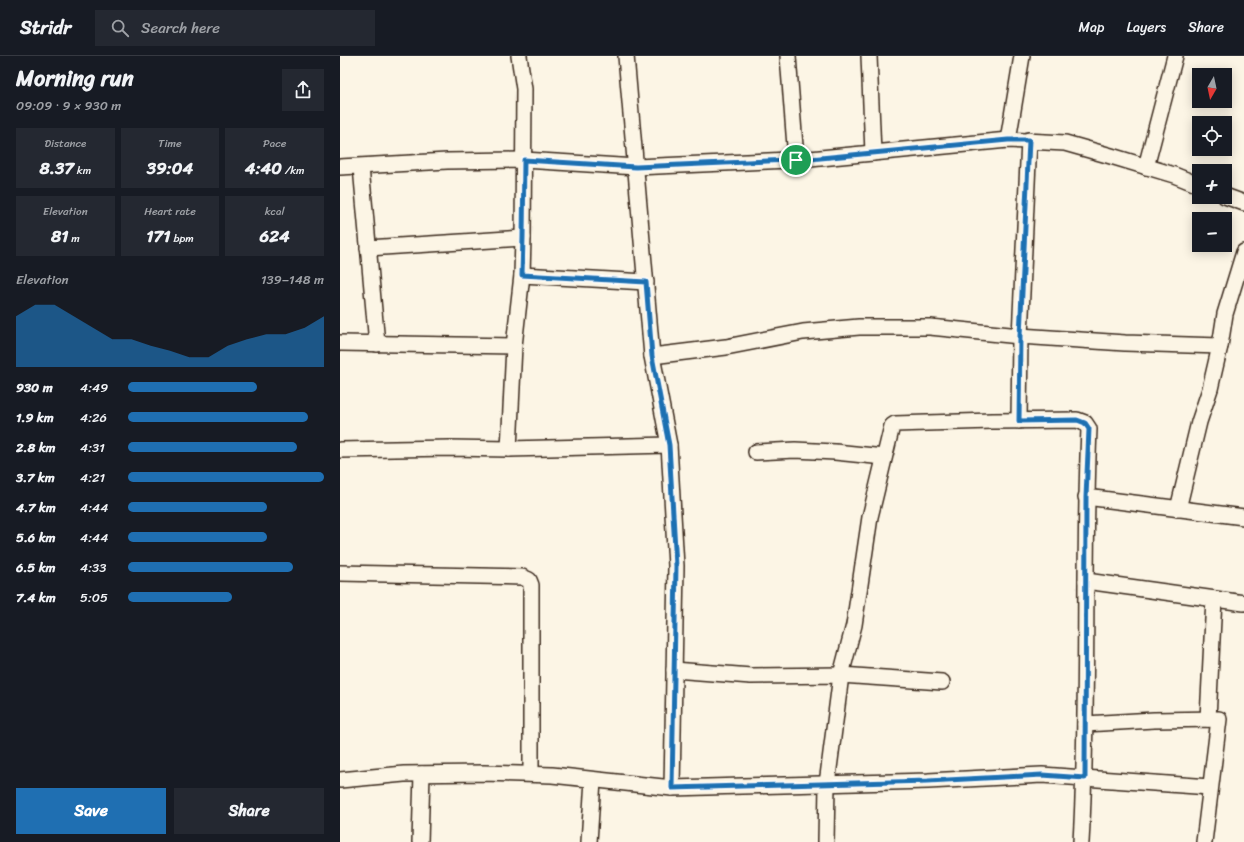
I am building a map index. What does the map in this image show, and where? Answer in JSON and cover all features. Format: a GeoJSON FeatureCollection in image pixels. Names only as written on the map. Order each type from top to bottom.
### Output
{"type":"FeatureCollection","features":[{"type":"Feature","properties":{"kind":"street"},"geometry":{"type":"LineString","coordinates":[[509,449],[514,346],[522,275],[523,238],[524,89],[519,56]]}},
{"type":"Feature","properties":{"kind":"street"},"geometry":{"type":"LineString","coordinates":[[626,56],[652,356],[669,445],[676,566],[672,788]]}},
{"type":"Feature","properties":{"kind":"street"},"geometry":{"type":"LineString","coordinates":[[788,56],[796,160]]}},
{"type":"Feature","properties":{"kind":"street"},"geometry":{"type":"LineString","coordinates":[[868,56],[873,153]]}},
{"type":"Feature","properties":{"kind":"street"},"geometry":{"type":"LineString","coordinates":[[1008,140],[1022,56]]}},
{"type":"Feature","properties":{"kind":"street"},"geometry":{"type":"LineString","coordinates":[[1146,167],[1175,56]]}},
{"type":"Feature","properties":{"kind":"street"},"geometry":{"type":"LineString","coordinates":[[340,167],[447,161],[524,160],[636,167],[796,160],[1008,140],[1029,140],[1065,143],[1146,167],[1192,183]]}},
{"type":"Feature","properties":{"kind":"street"},"geometry":{"type":"LineString","coordinates":[[1019,421],[1020,336],[1029,140]]}},
{"type":"Feature","properties":{"kind":"street"},"geometry":{"type":"LineString","coordinates":[[361,167],[377,344]]}},
{"type":"Feature","properties":{"kind":"street"},"geometry":{"type":"LineString","coordinates":[[1232,199],[1244,203]]}},
{"type":"Feature","properties":{"kind":"street"},"geometry":{"type":"LineString","coordinates":[[368,248],[523,238]]}},
{"type":"Feature","properties":{"kind":"street"},"geometry":{"type":"LineString","coordinates":[[1178,509],[1199,422],[1210,389],[1220,346],[1225,314],[1244,252]]}},
{"type":"Feature","properties":{"kind":"street"},"geometry":{"type":"LineString","coordinates":[[522,275],[646,282]]}},
{"type":"Feature","properties":{"kind":"street"},"geometry":{"type":"LineString","coordinates":[[652,356],[726,347],[803,332],[859,326],[930,327],[1020,336],[1125,343],[1220,346]]}},
{"type":"Feature","properties":{"kind":"street"},"geometry":{"type":"LineString","coordinates":[[340,343],[514,346]]}},
{"type":"Feature","properties":{"kind":"street"},"geometry":{"type":"LineString","coordinates":[[826,842],[827,784],[841,675],[854,626],[870,517],[892,426],[895,424],[1077,420],[1085,423],[1089,429],[1086,497],[1085,778],[1081,842]]}},
{"type":"Feature","properties":{"kind":"street"},"geometry":{"type":"LineString","coordinates":[[340,450],[509,449],[669,445]]}},
{"type":"Feature","properties":{"kind":"street"},"geometry":{"type":"LineString","coordinates":[[756,452],[795,450],[836,452],[884,457]]}},
{"type":"Feature","properties":{"kind":"street"},"geometry":{"type":"LineString","coordinates":[[1086,497],[1244,517]]}},
{"type":"Feature","properties":{"kind":"street"},"geometry":{"type":"LineString","coordinates":[[340,573],[522,578],[529,580],[531,585],[531,774]]}},
{"type":"Feature","properties":{"kind":"street"},"geometry":{"type":"LineString","coordinates":[[1086,581],[1244,603]]}},
{"type":"Feature","properties":{"kind":"street"},"geometry":{"type":"LineString","coordinates":[[1208,719],[1214,599]]}},
{"type":"Feature","properties":{"kind":"street"},"geometry":{"type":"LineString","coordinates":[[674,670],[751,676],[841,675],[942,682]]}},
{"type":"Feature","properties":{"kind":"street"},"geometry":{"type":"LineString","coordinates":[[1085,724],[1154,720],[1219,719],[1204,842]]}},
{"type":"Feature","properties":{"kind":"street"},"geometry":{"type":"LineString","coordinates":[[340,780],[404,774],[531,774],[672,788],[1007,778],[1042,775],[1210,787]]}},
{"type":"Feature","properties":{"kind":"street"},"geometry":{"type":"LineString","coordinates":[[420,842],[422,774]]}},
{"type":"Feature","properties":{"kind":"street"},"geometry":{"type":"LineString","coordinates":[[589,842],[593,780]]}},
{"type":"Feature","properties":{"kind":"route"},"geometry":{"type":"LineString","coordinates":[[1008,140],[1029,140],[1020,336],[1019,421],[1077,420],[1085,423],[1089,429],[1086,497],[1085,778],[1042,775],[928,781],[672,788],[676,566],[669,445],[652,356],[646,282],[522,275],[524,160],[636,167],[796,160],[1008,140]]}}]}
